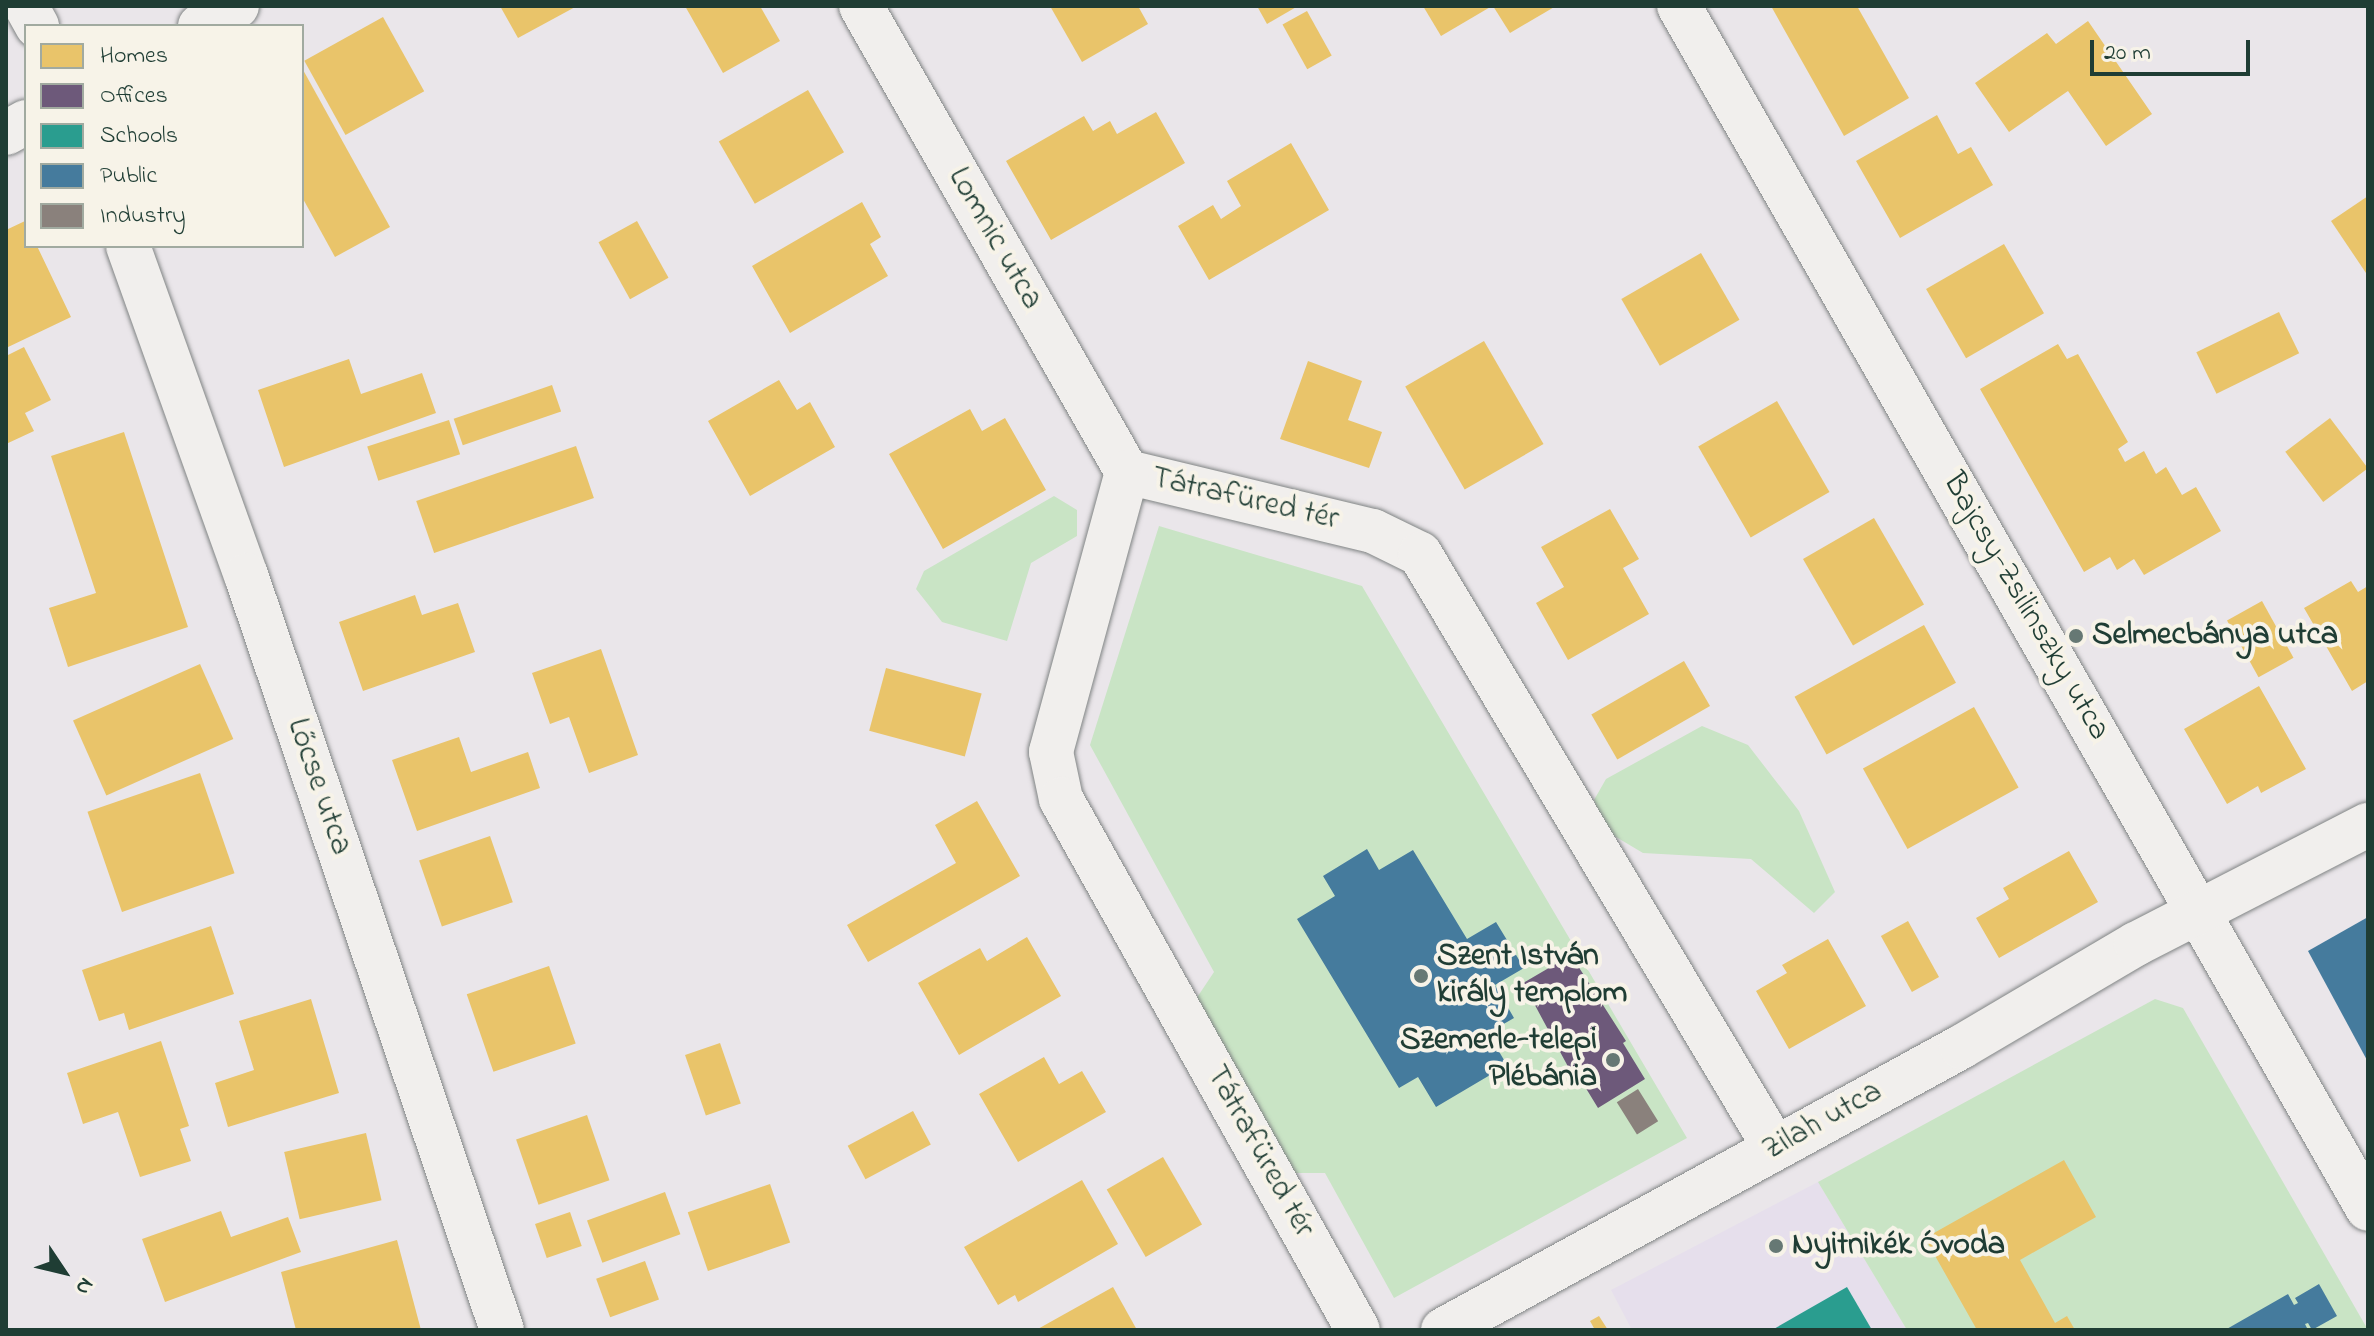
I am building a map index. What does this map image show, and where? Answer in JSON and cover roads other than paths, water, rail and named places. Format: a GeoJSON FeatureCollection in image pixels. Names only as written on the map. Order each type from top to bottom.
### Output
{"type":"FeatureCollection","features":[{"type":"Feature","properties":{"kind":"street"},"geometry":{"type":"LineString","coordinates":[[26,6],[36,24]]}},
{"type":"Feature","properties":{"kind":"street"},"geometry":{"type":"LineString","coordinates":[[204,24],[237,6]]}},
{"type":"Feature","properties":{"kind":"street","name":"Lomnic utca"},"geometry":{"type":"LineString","coordinates":[[861,6],[1127,472]]}},
{"type":"Feature","properties":{"kind":"street","name":"Bajcsy-Zsilinszky utca"},"geometry":{"type":"LineString","coordinates":[[1679,6],[2368,1209]]}},
{"type":"Feature","properties":{"kind":"street"},"geometry":{"type":"LineString","coordinates":[[6,133],[24,123]]}},
{"type":"Feature","properties":{"kind":"street","name":"Lőcse utca"},"geometry":{"type":"LineString","coordinates":[[129,248],[246,575],[502,1330]]}},
{"type":"Feature","properties":{"kind":"street","name":"Tátrafüred tér"},"geometry":{"type":"LineString","coordinates":[[1358,1330],[1061,799],[1051,752],[1127,472],[1373,531],[1420,554],[1775,1148]]}},
{"type":"Feature","properties":{"kind":"street"},"geometry":{"type":"LineString","coordinates":[[2201,913],[2368,825]]}},
{"type":"Feature","properties":{"kind":"street","name":"Zilah utca"},"geometry":{"type":"LineString","coordinates":[[1443,1330],[1961,1047],[2136,944],[2201,913]]}},
{"type":"Feature","properties":{"kind":"place","name":"Selmecbánya utca"},"geometry":{"type":"Point","coordinates":[2076,636]}},
{"type":"Feature","properties":{"kind":"place","name":"Szent István király templom"},"geometry":{"type":"Point","coordinates":[1421,976]}},
{"type":"Feature","properties":{"kind":"place","name":"Szemerle-telepi Plébánia"},"geometry":{"type":"Point","coordinates":[1613,1060]}},
{"type":"Feature","properties":{"kind":"place","name":"Nyitnikék Óvoda"},"geometry":{"type":"Point","coordinates":[1776,1246]}}]}
